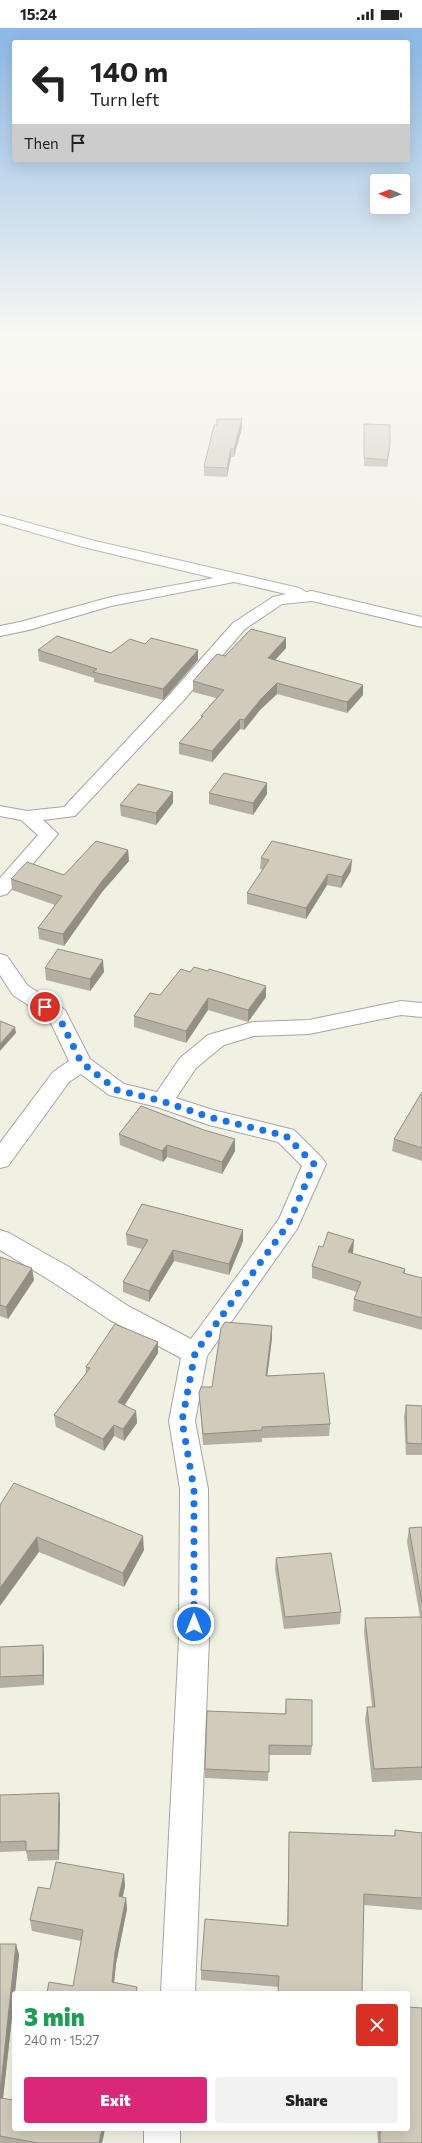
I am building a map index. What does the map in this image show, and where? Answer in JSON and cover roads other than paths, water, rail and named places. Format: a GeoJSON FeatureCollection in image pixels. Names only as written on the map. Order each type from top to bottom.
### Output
{"type":"FeatureCollection","features":[{"type":"Feature","properties":{"kind":"street"},"geometry":{"type":"LineString","coordinates":[[0,520],[88,544],[422,622]]}},
{"type":"Feature","properties":{"kind":"street"},"geometry":{"type":"LineString","coordinates":[[0,631],[16,629],[62,613],[126,597],[236,578]]}},
{"type":"Feature","properties":{"kind":"street"},"geometry":{"type":"LineString","coordinates":[[0,811],[26,816],[69,812],[178,697],[239,626],[278,600],[312,596]]}},
{"type":"Feature","properties":{"kind":"street"},"geometry":{"type":"LineString","coordinates":[[0,890],[49,834],[26,816]]}},
{"type":"Feature","properties":{"kind":"street"},"geometry":{"type":"LineString","coordinates":[[0,960],[20,990],[58,1015],[81,1062],[117,1090],[162,1101],[209,1117],[286,1136],[314,1164],[289,1223],[195,1353],[182,1421],[194,1489],[194,1639],[178,1991]]}},
{"type":"Feature","properties":{"kind":"street"},"geometry":{"type":"LineString","coordinates":[[162,1101],[188,1063],[216,1040],[253,1029],[309,1027],[401,1008],[422,1010]]}},
{"type":"Feature","properties":{"kind":"street"},"geometry":{"type":"LineString","coordinates":[[0,1160],[61,1077],[81,1062]]}},
{"type":"Feature","properties":{"kind":"street"},"geometry":{"type":"LineString","coordinates":[[0,1239],[60,1274],[119,1313],[195,1353]]}},
{"type":"Feature","properties":{"kind":"street"},"geometry":{"type":"LineString","coordinates":[[162,2131],[162,2143]]}}]}
